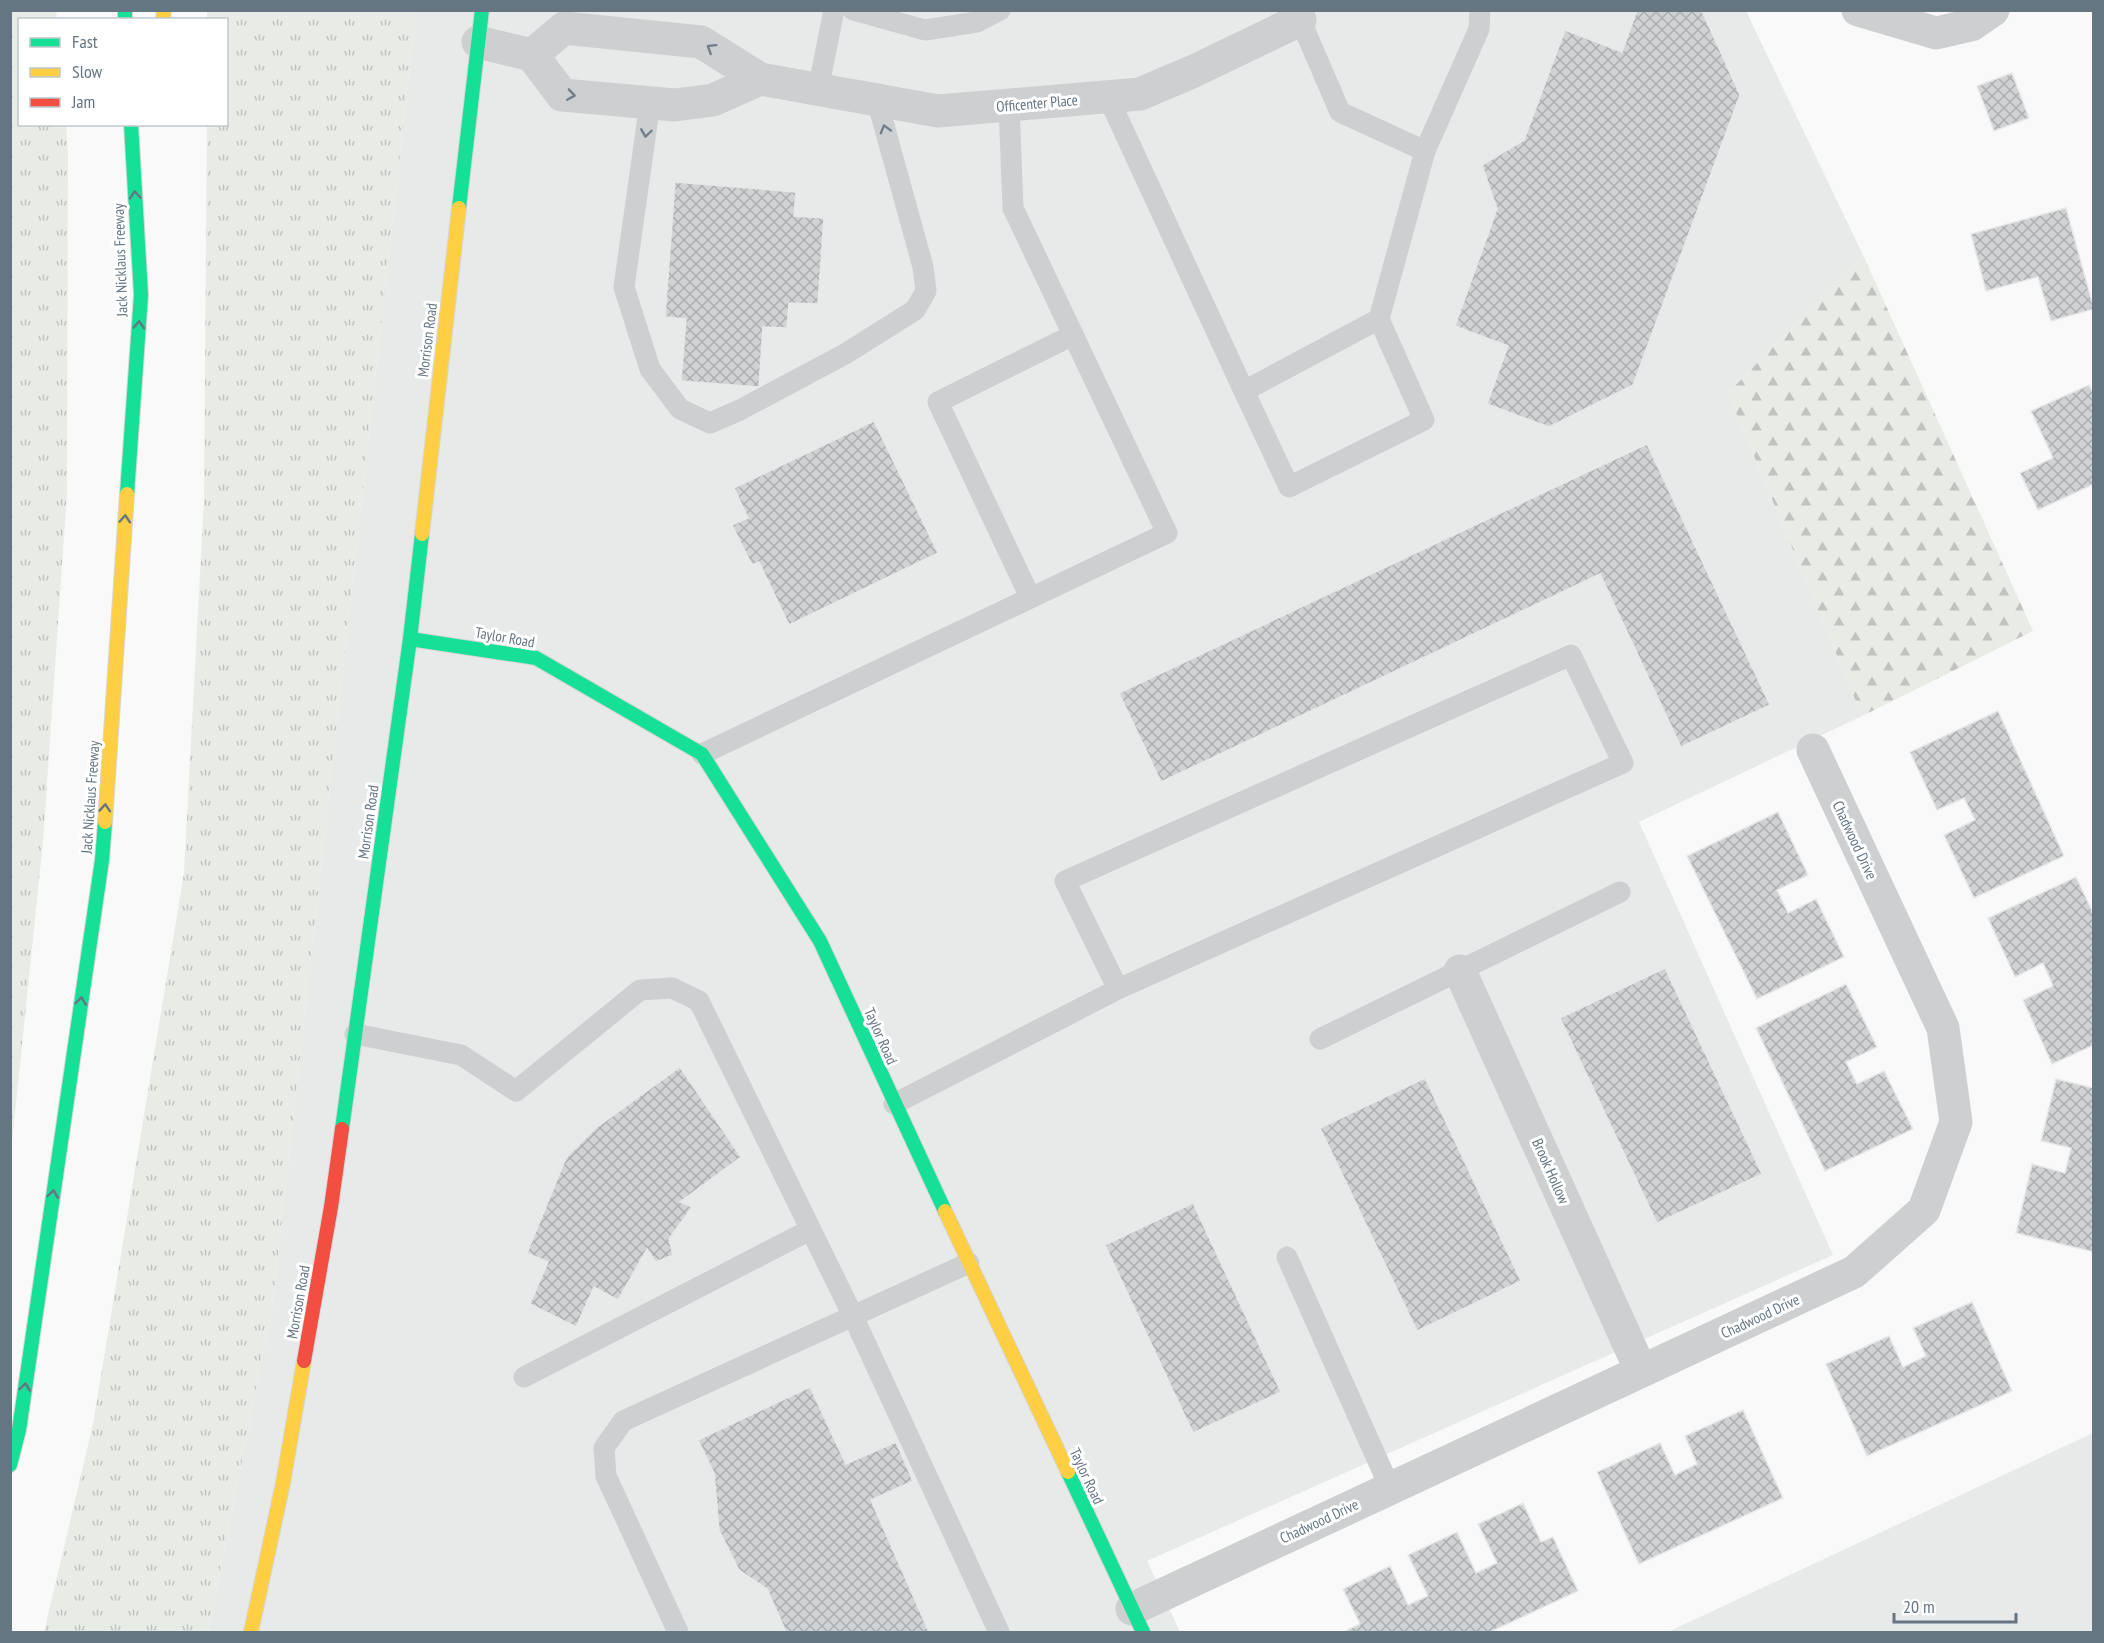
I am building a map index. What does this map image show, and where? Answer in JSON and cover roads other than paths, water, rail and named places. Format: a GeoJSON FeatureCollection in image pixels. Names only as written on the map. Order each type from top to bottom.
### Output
{"type":"FeatureCollection","features":[{"type":"Feature","properties":{"kind":"main road","name":"Morrison Road"},"geometry":{"type":"LineString","coordinates":[[251,1632],[283,1483],[331,1207],[410,639],[482,10]]}},
{"type":"Feature","properties":{"kind":"main road","name":"Jack Nicklaus Freeway"},"geometry":{"type":"LineString","coordinates":[[10,1465],[19,1430],[102,860],[141,295],[131,126]]}},
{"type":"Feature","properties":{"kind":"main road"},"geometry":{"type":"LineString","coordinates":[[141,295],[149,193]]}},
{"type":"Feature","properties":{"kind":"main road","name":"Taylor Road"},"geometry":{"type":"LineString","coordinates":[[410,639],[536,658],[702,754],[820,941],[894,1104],[1138,1621]]}},
{"type":"Feature","properties":{"kind":"street"},"geometry":{"type":"LineString","coordinates":[[1858,10],[1936,33],[1971,26],[1993,10]]}},
{"type":"Feature","properties":{"kind":"street","name":"Officenter Place"},"geometry":{"type":"LineString","coordinates":[[532,55],[564,28],[701,42],[760,79],[938,111],[1140,94],[1194,71],[1304,14]]}},
{"type":"Feature","properties":{"kind":"street"},"geometry":{"type":"LineString","coordinates":[[478,42],[532,55],[562,95],[675,105],[713,100],[760,79]]}},
{"type":"Feature","properties":{"kind":"street","name":"Chadwood Drive"},"geometry":{"type":"LineString","coordinates":[[1138,1621],[1390,1488],[1854,1272],[1924,1210],[1956,1122],[1943,1028],[1813,750]]}},
{"type":"Feature","properties":{"kind":"street","name":"Brook Hollow"},"geometry":{"type":"LineString","coordinates":[[1460,970],[1641,1371]]}},
{"type":"Feature","properties":{"kind":"lane"},"geometry":{"type":"LineString","coordinates":[[818,90],[834,10]]}},
{"type":"Feature","properties":{"kind":"lane"},"geometry":{"type":"LineString","coordinates":[[853,10],[925,30],[977,22],[1000,10]]}},
{"type":"Feature","properties":{"kind":"lane"},"geometry":{"type":"LineString","coordinates":[[1108,97],[1288,487],[1424,420],[1379,319],[1425,151],[1479,29],[1480,10]]}},
{"type":"Feature","properties":{"kind":"lane"},"geometry":{"type":"LineString","coordinates":[[1304,14],[1340,112],[1425,151]]}},
{"type":"Feature","properties":{"kind":"lane"},"geometry":{"type":"LineString","coordinates":[[650,102],[624,287],[650,369],[680,409],[710,423],[740,410],[845,354],[915,310],[926,291],[923,267],[877,100]]}},
{"type":"Feature","properties":{"kind":"lane"},"geometry":{"type":"LineString","coordinates":[[702,754],[1167,533],[1013,208],[1009,105]]}},
{"type":"Feature","properties":{"kind":"lane"},"geometry":{"type":"LineString","coordinates":[[1244,391],[1379,319]]}},
{"type":"Feature","properties":{"kind":"lane"},"geometry":{"type":"LineString","coordinates":[[1030,597],[938,402],[1073,335]]}},
{"type":"Feature","properties":{"kind":"lane"},"geometry":{"type":"LineString","coordinates":[[894,1104],[1118,989],[1623,764],[1571,655],[1065,881],[1118,989]]}},
{"type":"Feature","properties":{"kind":"lane"},"geometry":{"type":"LineString","coordinates":[[1320,1039],[1620,892]]}},
{"type":"Feature","properties":{"kind":"lane"},"geometry":{"type":"LineString","coordinates":[[355,1034],[460,1055],[516,1091],[640,990],[672,988],[699,1001],[853,1316],[999,1632]]}},
{"type":"Feature","properties":{"kind":"lane"},"geometry":{"type":"LineString","coordinates":[[524,1377],[810,1230]]}},
{"type":"Feature","properties":{"kind":"lane"},"geometry":{"type":"LineString","coordinates":[[1287,1257],[1390,1488]]}},
{"type":"Feature","properties":{"kind":"lane"},"geometry":{"type":"LineString","coordinates":[[678,1632],[606,1476],[604,1448],[623,1421],[969,1263]]}}]}
